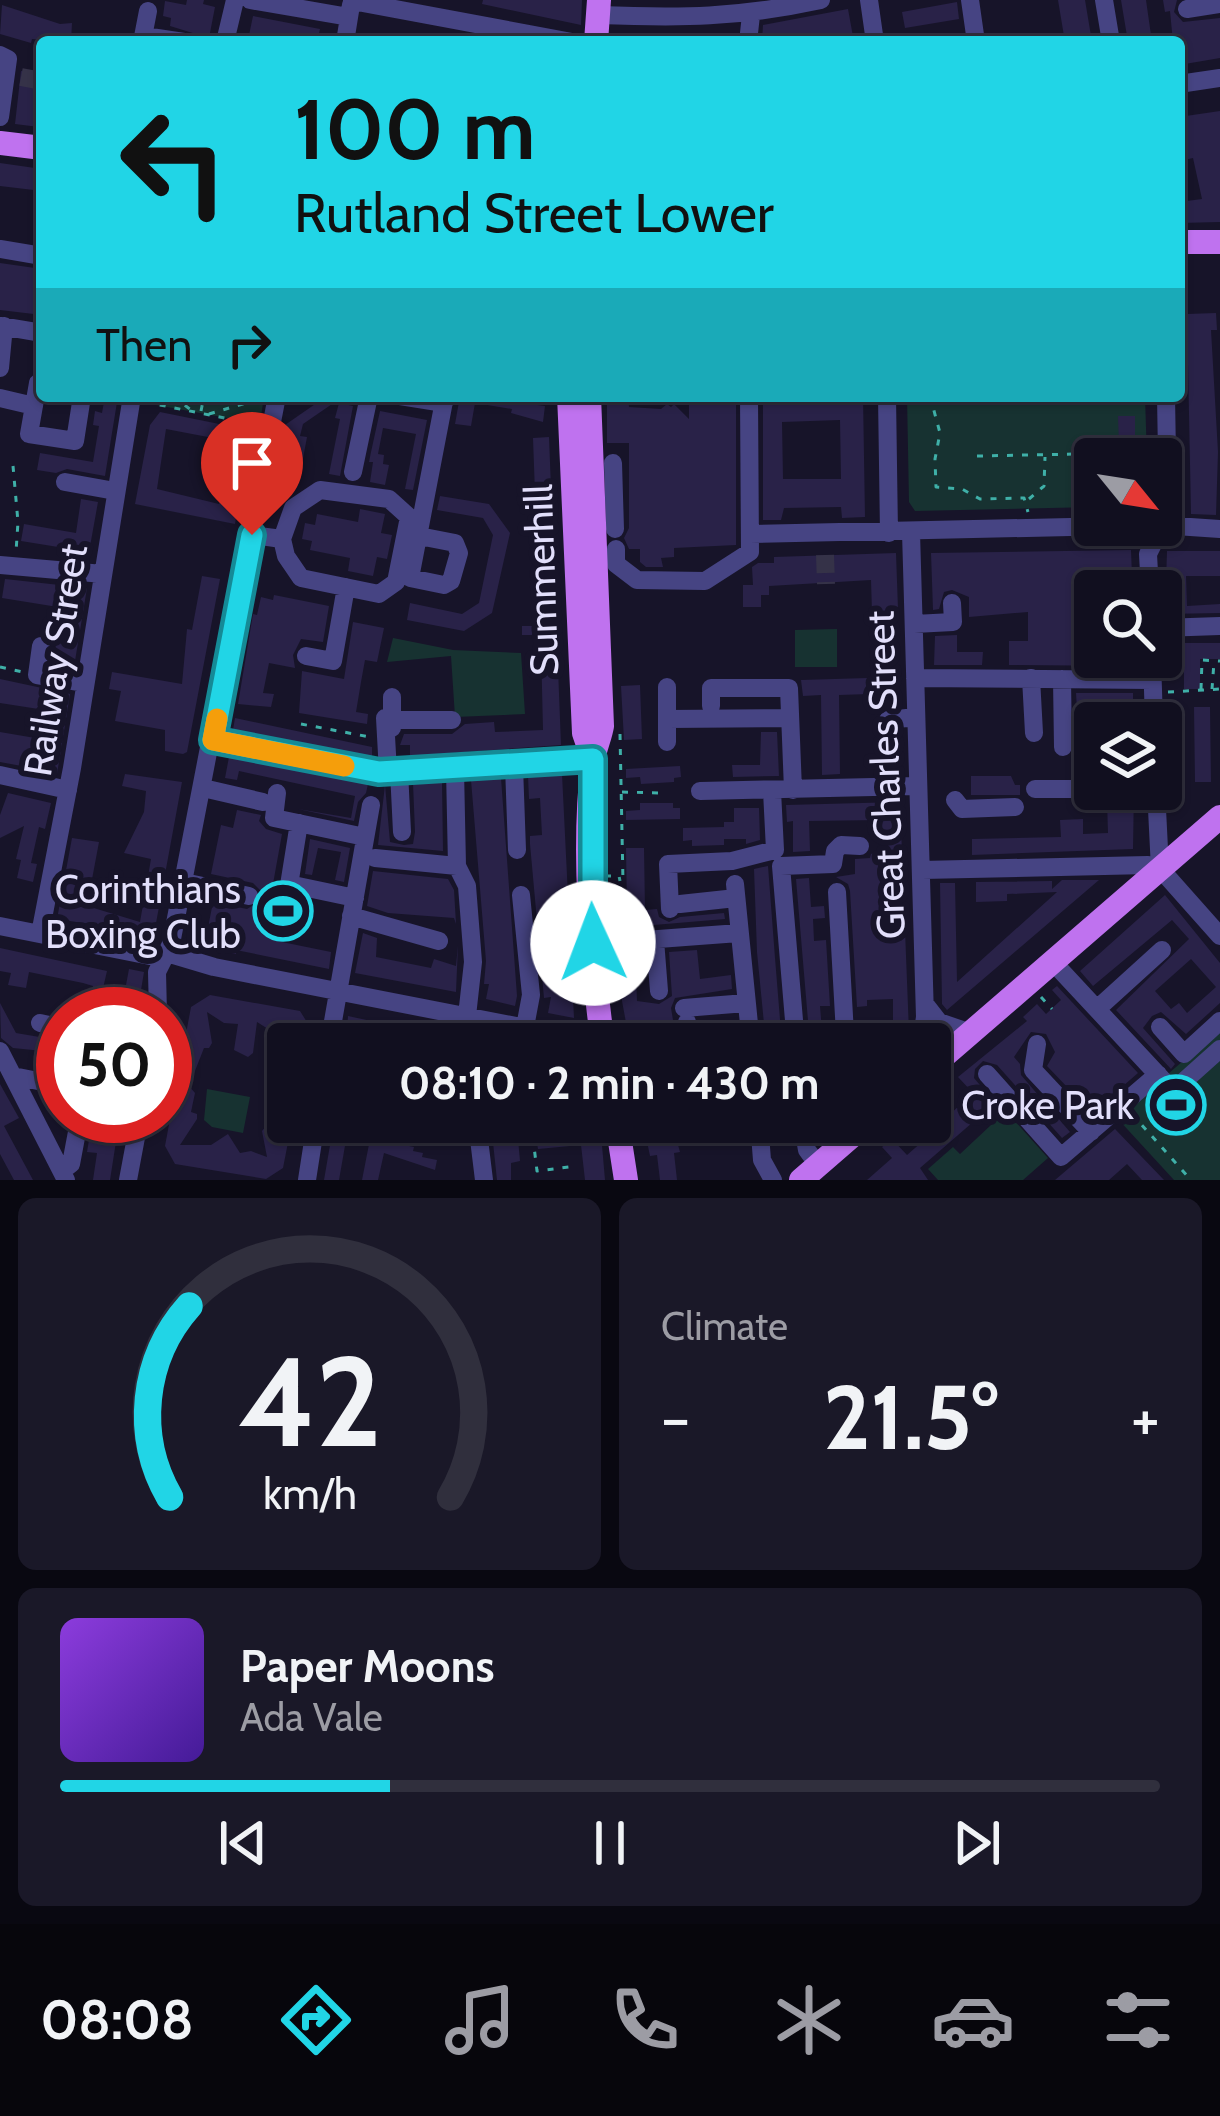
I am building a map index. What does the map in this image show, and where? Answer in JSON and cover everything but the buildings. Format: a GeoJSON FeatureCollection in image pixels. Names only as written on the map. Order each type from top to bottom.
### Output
{"type":"FeatureCollection","features":[{"type":"Feature","properties":{"kind":"main road"},"geometry":{"type":"LineString","coordinates":[[0,143],[36,147]]}},
{"type":"Feature","properties":{"kind":"main road"},"geometry":{"type":"LineString","coordinates":[[1185,242],[1220,242]]}},
{"type":"Feature","properties":{"kind":"main road","name":"Summerhill"},"geometry":{"type":"LineString","coordinates":[[569,402],[584,733],[593,759]]}},
{"type":"Feature","properties":{"kind":"main road","name":"Summerhill"},"geometry":{"type":"LineString","coordinates":[[589,402],[602,726],[593,759],[591,877],[600,1023]]}},
{"type":"Feature","properties":{"kind":"main road"},"geometry":{"type":"LineString","coordinates":[[951,1051],[1220,817]]}},
{"type":"Feature","properties":{"kind":"main road"},"geometry":{"type":"LineString","coordinates":[[620,1143],[626,1180]]}},
{"type":"Feature","properties":{"kind":"main road"},"geometry":{"type":"LineString","coordinates":[[810,1172],[844,1143]]}},
{"type":"Feature","properties":{"kind":"street"},"geometry":{"type":"LineString","coordinates":[[226,36],[235,0]]}},
{"type":"Feature","properties":{"kind":"street"},"geometry":{"type":"LineString","coordinates":[[250,0],[453,10],[550,36]]}},
{"type":"Feature","properties":{"kind":"street"},"geometry":{"type":"LineString","coordinates":[[598,8],[692,18],[751,15],[821,0]]}},
{"type":"Feature","properties":{"kind":"street"},"geometry":{"type":"LineString","coordinates":[[868,0],[874,36]]}},
{"type":"Feature","properties":{"kind":"street"},"geometry":{"type":"LineString","coordinates":[[970,0],[975,36]]}},
{"type":"Feature","properties":{"kind":"street"},"geometry":{"type":"LineString","coordinates":[[1104,0],[1110,36]]}},
{"type":"Feature","properties":{"kind":"street"},"geometry":{"type":"LineString","coordinates":[[1187,9],[1220,4]]}},
{"type":"Feature","properties":{"kind":"street"},"geometry":{"type":"LineString","coordinates":[[346,36],[351,6]]}},
{"type":"Feature","properties":{"kind":"street"},"geometry":{"type":"LineString","coordinates":[[144,36],[148,11]]}},
{"type":"Feature","properties":{"kind":"street"},"geometry":{"type":"LineString","coordinates":[[749,36],[751,15]]}},
{"type":"Feature","properties":{"kind":"street"},"geometry":{"type":"LineString","coordinates":[[0,117],[9,67]]}},
{"type":"Feature","properties":{"kind":"street"},"geometry":{"type":"LineString","coordinates":[[1185,84],[1220,78]]}},
{"type":"Feature","properties":{"kind":"street"},"geometry":{"type":"LineString","coordinates":[[0,249],[36,255]]}},
{"type":"Feature","properties":{"kind":"street"},"geometry":{"type":"LineString","coordinates":[[0,368],[2,326],[36,332]]}},
{"type":"Feature","properties":{"kind":"street"},"geometry":{"type":"LineString","coordinates":[[36,394],[29,434],[75,441],[81,402]]}},
{"type":"Feature","properties":{"kind":"street"},"geometry":{"type":"LineString","coordinates":[[0,398],[34,406]]}},
{"type":"Feature","properties":{"kind":"street","name":"Railway Street"},"geometry":{"type":"LineString","coordinates":[[40,934],[103,574],[119,529],[115,491],[136,402]]}},
{"type":"Feature","properties":{"kind":"street"},"geometry":{"type":"LineString","coordinates":[[157,987],[157,972],[167,953],[184,883],[213,740],[276,402]]}},
{"type":"Feature","properties":{"kind":"street"},"geometry":{"type":"LineString","coordinates":[[353,472],[368,402]]}},
{"type":"Feature","properties":{"kind":"street"},"geometry":{"type":"LineString","coordinates":[[418,536],[443,402]]}},
{"type":"Feature","properties":{"kind":"street"},"geometry":{"type":"LineString","coordinates":[[616,549],[616,564],[638,580],[705,581],[750,552],[749,402]]}},
{"type":"Feature","properties":{"kind":"street"},"geometry":{"type":"LineString","coordinates":[[886,402],[889,533]]}},
{"type":"Feature","properties":{"kind":"street"},"geometry":{"type":"LineString","coordinates":[[1166,402],[1167,438]]}},
{"type":"Feature","properties":{"kind":"street"},"geometry":{"type":"LineString","coordinates":[[613,463],[615,529]]}},
{"type":"Feature","properties":{"kind":"street"},"geometry":{"type":"LineString","coordinates":[[65,482],[115,491]]}},
{"type":"Feature","properties":{"kind":"street"},"geometry":{"type":"LineString","coordinates":[[320,490],[389,499],[409,518],[396,582],[379,594],[301,578],[286,556],[282,539],[293,508],[320,490]]}},
{"type":"Feature","properties":{"kind":"street"},"geometry":{"type":"LineString","coordinates":[[750,535],[1074,527]]}},
{"type":"Feature","properties":{"kind":"street"},"geometry":{"type":"LineString","coordinates":[[1182,527],[1220,530]]}},
{"type":"Feature","properties":{"kind":"street","name":"Great Charles Street"},"geometry":{"type":"LineString","coordinates":[[911,532],[923,1023]]}},
{"type":"Feature","properties":{"kind":"street"},"geometry":{"type":"LineString","coordinates":[[824,534],[825,555]]}},
{"type":"Feature","properties":{"kind":"street"},"geometry":{"type":"LineString","coordinates":[[252,535],[282,539]]}},
{"type":"Feature","properties":{"kind":"street"},"geometry":{"type":"LineString","coordinates":[[7,566],[103,574]]}},
{"type":"Feature","properties":{"kind":"street"},"geometry":{"type":"LineString","coordinates":[[306,656],[333,662],[346,587]]}},
{"type":"Feature","properties":{"kind":"street"},"geometry":{"type":"LineString","coordinates":[[914,624],[953,622],[952,603]]}},
{"type":"Feature","properties":{"kind":"street"},"geometry":{"type":"LineString","coordinates":[[1182,627],[1220,626]]}},
{"type":"Feature","properties":{"kind":"street"},"geometry":{"type":"LineString","coordinates":[[41,646],[41,676],[85,683]]}},
{"type":"Feature","properties":{"kind":"street"},"geometry":{"type":"LineString","coordinates":[[915,678],[1062,679],[1153,686]]}},
{"type":"Feature","properties":{"kind":"street"},"geometry":{"type":"LineString","coordinates":[[1153,678],[1153,702]]}},
{"type":"Feature","properties":{"kind":"street"},"geometry":{"type":"LineString","coordinates":[[1031,679],[1034,733]]}},
{"type":"Feature","properties":{"kind":"street"},"geometry":{"type":"LineString","coordinates":[[1062,679],[1063,747]]}},
{"type":"Feature","properties":{"kind":"street"},"geometry":{"type":"LineString","coordinates":[[667,687],[667,741]]}},
{"type":"Feature","properties":{"kind":"street"},"geometry":{"type":"LineString","coordinates":[[711,706],[711,688],[789,688],[793,790]]}},
{"type":"Feature","properties":{"kind":"street"},"geometry":{"type":"LineString","coordinates":[[392,697],[385,728],[402,832]]}},
{"type":"Feature","properties":{"kind":"street"},"geometry":{"type":"LineString","coordinates":[[736,717],[737,739]]}},
{"type":"Feature","properties":{"kind":"street"},"geometry":{"type":"LineString","coordinates":[[884,766],[888,720],[916,717]]}},
{"type":"Feature","properties":{"kind":"street"},"geometry":{"type":"LineString","coordinates":[[667,718],[790,718]]}},
{"type":"Feature","properties":{"kind":"street"},"geometry":{"type":"LineString","coordinates":[[385,728],[452,720]]}},
{"type":"Feature","properties":{"kind":"street"},"geometry":{"type":"LineString","coordinates":[[213,740],[394,771],[593,759]]}},
{"type":"Feature","properties":{"kind":"street"},"geometry":{"type":"LineString","coordinates":[[514,766],[517,850]]}},
{"type":"Feature","properties":{"kind":"street"},"geometry":{"type":"LineString","coordinates":[[455,769],[457,866],[467,886],[473,962],[467,1016]]}},
{"type":"Feature","properties":{"kind":"street"},"geometry":{"type":"LineString","coordinates":[[1,778],[68,790]]}},
{"type":"Feature","properties":{"kind":"street"},"geometry":{"type":"LineString","coordinates":[[700,791],[918,786]]}},
{"type":"Feature","properties":{"kind":"street"},"geometry":{"type":"LineString","coordinates":[[203,788],[270,797],[274,818],[365,838]]}},
{"type":"Feature","properties":{"kind":"street"},"geometry":{"type":"LineString","coordinates":[[1035,789],[1074,789]]}},
{"type":"Feature","properties":{"kind":"street"},"geometry":{"type":"LineString","coordinates":[[772,790],[794,1023]]}},
{"type":"Feature","properties":{"kind":"street"},"geometry":{"type":"LineString","coordinates":[[955,800],[962,809],[1015,808]]}},
{"type":"Feature","properties":{"kind":"street"},"geometry":{"type":"LineString","coordinates":[[333,1023],[371,805]]}},
{"type":"Feature","properties":{"kind":"street"},"geometry":{"type":"LineString","coordinates":[[1157,810],[1160,869]]}},
{"type":"Feature","properties":{"kind":"street"},"geometry":{"type":"LineString","coordinates":[[286,904],[299,824]]}},
{"type":"Feature","properties":{"kind":"street"},"geometry":{"type":"LineString","coordinates":[[673,841],[674,863]]}},
{"type":"Feature","properties":{"kind":"street"},"geometry":{"type":"LineString","coordinates":[[748,1023],[735,891],[675,906],[668,864],[778,858],[833,864],[841,845],[860,846]]}},
{"type":"Feature","properties":{"kind":"street"},"geometry":{"type":"LineString","coordinates":[[375,859],[457,866]]}},
{"type":"Feature","properties":{"kind":"street"},"geometry":{"type":"LineString","coordinates":[[922,870],[1138,863],[1160,869],[1220,936]]}},
{"type":"Feature","properties":{"kind":"street"},"geometry":{"type":"LineString","coordinates":[[184,883],[249,896]]}},
{"type":"Feature","properties":{"kind":"street"},"geometry":{"type":"LineString","coordinates":[[298,886],[439,941]]}},
{"type":"Feature","properties":{"kind":"street"},"geometry":{"type":"LineString","coordinates":[[837,892],[844,1023]]}},
{"type":"Feature","properties":{"kind":"street"},"geometry":{"type":"LineString","coordinates":[[521,895],[531,995],[526,1023]]}},
{"type":"Feature","properties":{"kind":"street"},"geometry":{"type":"LineString","coordinates":[[0,926],[150,956],[167,953],[214,967],[504,1023]]}},
{"type":"Feature","properties":{"kind":"street"},"geometry":{"type":"LineString","coordinates":[[618,942],[739,933]]}},
{"type":"Feature","properties":{"kind":"street"},"geometry":{"type":"LineString","coordinates":[[655,940],[659,991]]}},
{"type":"Feature","properties":{"kind":"street"},"geometry":{"type":"LineString","coordinates":[[1097,1009],[1162,950]]}},
{"type":"Feature","properties":{"kind":"street"},"geometry":{"type":"LineString","coordinates":[[1052,961],[1173,1091],[1220,1049]]}},
{"type":"Feature","properties":{"kind":"street"},"geometry":{"type":"LineString","coordinates":[[687,1023],[685,1015],[746,1003]]}},
{"type":"Feature","properties":{"kind":"street"},"geometry":{"type":"LineString","coordinates":[[925,1010],[939,1022],[971,1033]]}},
{"type":"Feature","properties":{"kind":"street","name":"Great Charles Street"},"geometry":{"type":"LineString","coordinates":[[925,1010],[928,1023]]}},
{"type":"Feature","properties":{"kind":"street"},"geometry":{"type":"LineString","coordinates":[[585,1023],[599,1015]]}},
{"type":"Feature","properties":{"kind":"street"},"geometry":{"type":"LineString","coordinates":[[1160,1027],[1184,1054],[1220,1021]]}},
{"type":"Feature","properties":{"kind":"street"},"geometry":{"type":"LineString","coordinates":[[1037,1044],[1033,1070],[1091,1132]]}},
{"type":"Feature","properties":{"kind":"street"},"geometry":{"type":"LineString","coordinates":[[0,1051],[64,1175]]}},
{"type":"Feature","properties":{"kind":"street"},"geometry":{"type":"LineString","coordinates":[[987,1074],[1061,1157],[1157,1073]]}},
{"type":"Feature","properties":{"kind":"street"},"geometry":{"type":"LineString","coordinates":[[13,1076],[36,1081]]}},
{"type":"Feature","properties":{"kind":"street"},"geometry":{"type":"LineString","coordinates":[[64,1175],[75,1143]]}},
{"type":"Feature","properties":{"kind":"street"},"geometry":{"type":"LineString","coordinates":[[128,1180],[135,1143]]}},
{"type":"Feature","properties":{"kind":"street"},"geometry":{"type":"LineString","coordinates":[[307,1180],[313,1143]]}},
{"type":"Feature","properties":{"kind":"street"},"geometry":{"type":"LineString","coordinates":[[479,1143],[484,1180]]}},
{"type":"Feature","properties":{"kind":"street"},"geometry":{"type":"LineString","coordinates":[[761,1143],[762,1160],[773,1180]]}},
{"type":"Feature","properties":{"kind":"path"},"geometry":{"type":"LineString","coordinates":[[150,402],[260,425]]}},
{"type":"Feature","properties":{"kind":"path"},"geometry":{"type":"LineString","coordinates":[[182,402],[200,413],[245,402]]}},
{"type":"Feature","properties":{"kind":"path"},"geometry":{"type":"LineString","coordinates":[[200,413],[202,402]]}},
{"type":"Feature","properties":{"kind":"path"},"geometry":{"type":"LineString","coordinates":[[932,402],[940,433],[936,487],[962,489],[980,499],[1028,501],[1044,486],[1045,455]]}},
{"type":"Feature","properties":{"kind":"path"},"geometry":{"type":"LineString","coordinates":[[977,456],[1074,454]]}},
{"type":"Feature","properties":{"kind":"path"},"geometry":{"type":"LineString","coordinates":[[7,566],[18,522],[13,466]]}},
{"type":"Feature","properties":{"kind":"path"},"geometry":{"type":"LineString","coordinates":[[1028,501],[1028,514]]}},
{"type":"Feature","properties":{"kind":"path"},"geometry":{"type":"LineString","coordinates":[[521,527],[575,524]]}},
{"type":"Feature","properties":{"kind":"path"},"geometry":{"type":"LineString","coordinates":[[1153,686],[1201,691],[1217,692],[1217,660],[1202,660],[1201,691]]}},
{"type":"Feature","properties":{"kind":"path"},"geometry":{"type":"LineString","coordinates":[[0,668],[41,676],[40,713]]}},
{"type":"Feature","properties":{"kind":"path"},"geometry":{"type":"LineString","coordinates":[[301,724],[385,728]]}},
{"type":"Feature","properties":{"kind":"path"},"geometry":{"type":"LineString","coordinates":[[32,782],[39,725]]}},
{"type":"Feature","properties":{"kind":"path"},"geometry":{"type":"LineString","coordinates":[[620,726],[623,882],[620,875]]}},
{"type":"Feature","properties":{"kind":"path"},"geometry":{"type":"LineString","coordinates":[[620,792],[662,793]]}},
{"type":"Feature","properties":{"kind":"path"},"geometry":{"type":"LineString","coordinates":[[1040,996],[1052,1009]]}},
{"type":"Feature","properties":{"kind":"path"},"geometry":{"type":"LineString","coordinates":[[1123,1104],[1190,1180]]}},
{"type":"Feature","properties":{"kind":"path"},"geometry":{"type":"LineString","coordinates":[[533,1143],[537,1171],[569,1167]]}},
{"type":"Feature","properties":{"kind":"green space"},"geometry":{"type":"Polygon","coordinates":[[[145,402],[263,402],[260,424],[145,402]]]}},
{"type":"Feature","properties":{"kind":"green space"},"geometry":{"type":"Polygon","coordinates":[[[907,402],[1145,402],[1146,438],[1074,438],[1074,507],[915,511],[909,502],[907,402]]]}},
{"type":"Feature","properties":{"kind":"green space"},"geometry":{"type":"Polygon","coordinates":[[[837,629],[837,667],[795,667],[795,630],[837,629]]]}},
{"type":"Feature","properties":{"kind":"green space"},"geometry":{"type":"Polygon","coordinates":[[[393,638],[453,650],[521,653],[525,714],[455,717],[451,656],[387,662],[393,638]]]}},
{"type":"Feature","properties":{"kind":"green space","name":"Croke Park"},"geometry":{"type":"Polygon","coordinates":[[[1220,1029],[1220,1180],[1174,1180],[1117,1118],[1220,1029]]]}},
{"type":"Feature","properties":{"kind":"green space"},"geometry":{"type":"Polygon","coordinates":[[[207,1089],[250,1097],[243,1133],[212,1127],[204,1120],[207,1089]]]}},
{"type":"Feature","properties":{"kind":"green space"},"geometry":{"type":"Polygon","coordinates":[[[1006,1111],[1048,1158],[1023,1180],[938,1180],[928,1169],[953,1147],[960,1154],[1006,1111]]]}},
{"type":"Feature","properties":{"kind":"tunnel"},"geometry":{"type":"LineString","coordinates":[[21,77],[36,80]]}},
{"type":"Feature","properties":{"kind":"tunnel"},"geometry":{"type":"LineString","coordinates":[[825,555],[826,584]]}},
{"type":"Feature","properties":{"kind":"slow traffic"},"geometry":{"type":"LineString","coordinates":[[217,719],[213,740],[344,766]]}},
{"type":"Feature","properties":{"kind":"place","name":"Corinthians Boxing Club"},"geometry":{"type":"Point","coordinates":[283,911]}},
{"type":"Feature","properties":{"kind":"place","name":"Croke Park"},"geometry":{"type":"Point","coordinates":[1176,1105]}},
{"type":"Feature","properties":{"kind":"route"},"geometry":{"type":"LineString","coordinates":[[252,535],[213,740],[379,772],[593,759],[593,943]]}}]}
